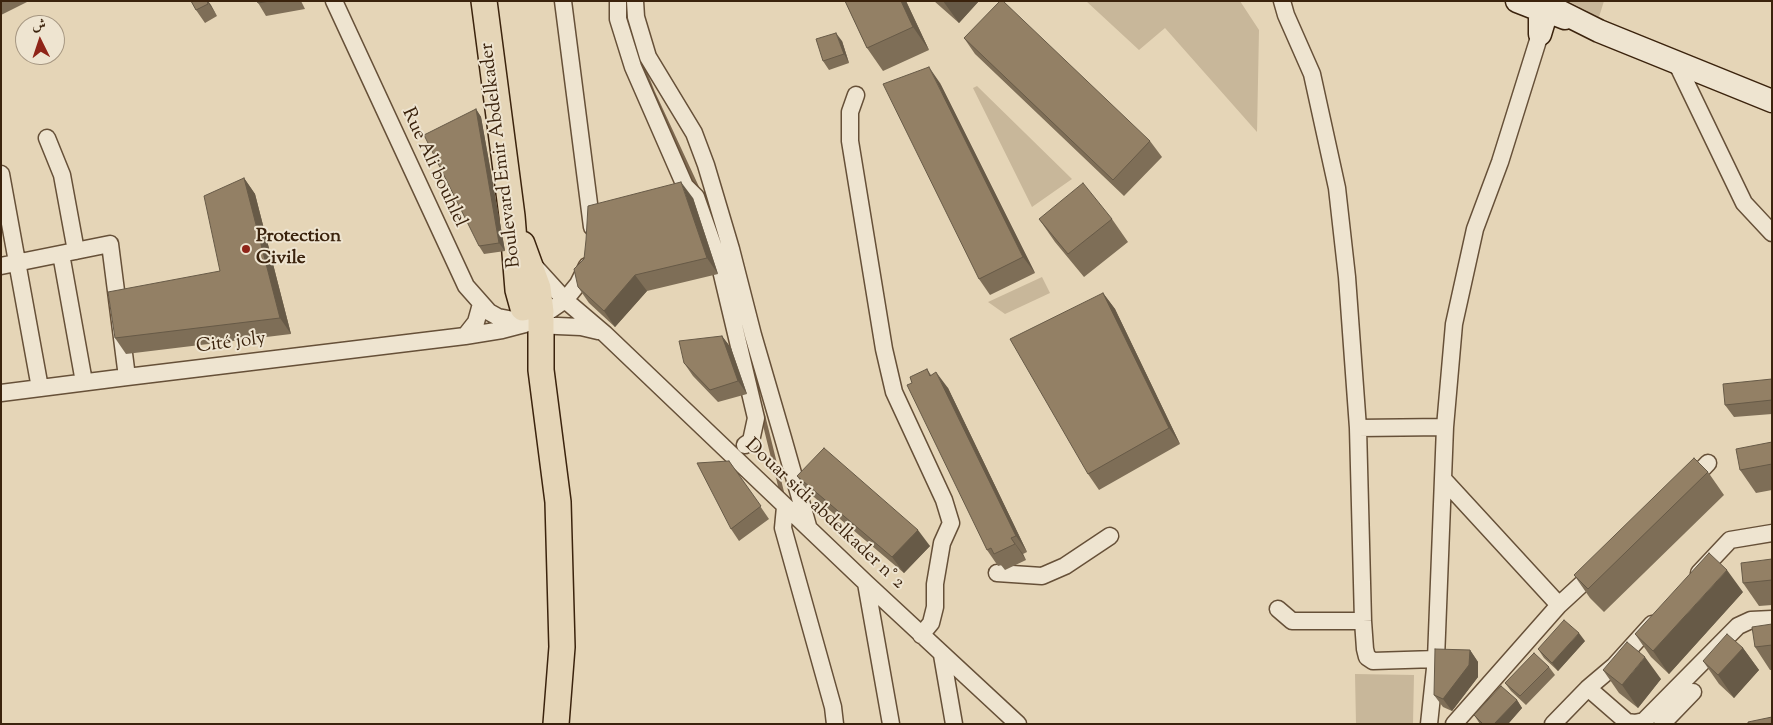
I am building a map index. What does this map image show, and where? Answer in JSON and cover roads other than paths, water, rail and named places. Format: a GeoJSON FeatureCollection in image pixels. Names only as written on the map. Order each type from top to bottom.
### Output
{"type":"FeatureCollection","features":[{"type":"Feature","properties":{"kind":"main road","name":"Boulevard Emir Abdelkader"},"geometry":{"type":"LineString","coordinates":[[484,1],[512,216],[518,290],[535,315]]}},
{"type":"Feature","properties":{"kind":"main road"},"geometry":{"type":"LineString","coordinates":[[512,216],[538,288],[535,315],[558,502],[562,647],[556,724]]}},
{"type":"Feature","properties":{"kind":"street","name":"Rue Ali bouhlel"},"geometry":{"type":"LineString","coordinates":[[334,1],[460,275],[481,304]]}},
{"type":"Feature","properties":{"kind":"street"},"geometry":{"type":"LineString","coordinates":[[465,336],[476,322],[481,304],[535,315],[578,284],[592,247],[592,219],[563,1]]}},
{"type":"Feature","properties":{"kind":"street"},"geometry":{"type":"LineString","coordinates":[[618,1],[618,20],[633,67],[685,186],[696,197],[719,262],[756,418],[751,441],[745,445]]}},
{"type":"Feature","properties":{"kind":"street"},"geometry":{"type":"LineString","coordinates":[[635,1],[636,18],[648,57],[694,134],[706,165],[808,526]]}},
{"type":"Feature","properties":{"kind":"street"},"geometry":{"type":"LineString","coordinates":[[1282,1],[1286,15],[1312,74],[1337,188],[1347,277],[1358,428],[1365,649],[1367,657],[1373,661],[1436,659]]}},
{"type":"Feature","properties":{"kind":"street"},"geometry":{"type":"LineString","coordinates":[[1517,1],[1544,5],[1587,26],[1772,101]]}},
{"type":"Feature","properties":{"kind":"street"},"geometry":{"type":"LineString","coordinates":[[1429,724],[1436,659],[1445,427],[1454,324],[1475,229],[1500,162],[1540,34],[1544,5]]}},
{"type":"Feature","properties":{"kind":"street"},"geometry":{"type":"LineString","coordinates":[[1676,62],[1744,203],[1772,232]]}},
{"type":"Feature","properties":{"kind":"street"},"geometry":{"type":"LineString","coordinates":[[856,94],[850,112],[850,141],[884,348],[894,392],[944,500],[951,523],[942,543],[936,584],[936,607],[931,623],[922,634]]}},
{"type":"Feature","properties":{"kind":"street"},"geometry":{"type":"LineString","coordinates":[[47,138],[62,176],[84,382]]}},
{"type":"Feature","properties":{"kind":"street"},"geometry":{"type":"LineString","coordinates":[[1,174],[9,264],[40,388]]}},
{"type":"Feature","properties":{"kind":"street"},"geometry":{"type":"LineString","coordinates":[[9,264],[110,244],[127,376]]}},
{"type":"Feature","properties":{"kind":"street","name":"Douar sidi abdelkader n° 2"},"geometry":{"type":"LineString","coordinates":[[535,315],[605,334],[785,507],[808,526],[942,655],[1018,724]]}},
{"type":"Feature","properties":{"kind":"street","name":"Douar sidi abdelkader n° 2"},"geometry":{"type":"LineString","coordinates":[[535,315],[605,334]]}},
{"type":"Feature","properties":{"kind":"street","name":"Cité joly"},"geometry":{"type":"LineString","coordinates":[[1,393],[127,376],[465,336],[502,330],[535,315]]}},
{"type":"Feature","properties":{"kind":"street"},"geometry":{"type":"LineString","coordinates":[[1358,428],[1445,427]]}},
{"type":"Feature","properties":{"kind":"street"},"geometry":{"type":"LineString","coordinates":[[1675,496],[1708,463]]}},
{"type":"Feature","properties":{"kind":"street"},"geometry":{"type":"LineString","coordinates":[[1444,480],[1559,605]]}},
{"type":"Feature","properties":{"kind":"street"},"geometry":{"type":"LineString","coordinates":[[785,507],[783,528],[833,707],[835,724]]}},
{"type":"Feature","properties":{"kind":"street"},"geometry":{"type":"LineString","coordinates":[[1690,582],[1730,540],[1772,533]]}},
{"type":"Feature","properties":{"kind":"street"},"geometry":{"type":"LineString","coordinates":[[998,573],[1042,576],[1065,566],[1110,536]]}},
{"type":"Feature","properties":{"kind":"street"},"geometry":{"type":"LineString","coordinates":[[1454,724],[1559,605],[1610,558]]}},
{"type":"Feature","properties":{"kind":"street"},"geometry":{"type":"LineString","coordinates":[[866,583],[891,724]]}},
{"type":"Feature","properties":{"kind":"street"},"geometry":{"type":"LineString","coordinates":[[1278,609],[1292,621],[1363,621]]}},
{"type":"Feature","properties":{"kind":"street"},"geometry":{"type":"LineString","coordinates":[[1553,724],[1588,688],[1614,666],[1664,610]]}},
{"type":"Feature","properties":{"kind":"street"},"geometry":{"type":"LineString","coordinates":[[1588,688],[1627,722],[1636,723],[1644,721],[1738,626],[1752,620],[1772,618]]}},
{"type":"Feature","properties":{"kind":"street"},"geometry":{"type":"LineString","coordinates":[[942,655],[954,724]]}},
{"type":"Feature","properties":{"kind":"street"},"geometry":{"type":"LineString","coordinates":[[1662,724],[1693,692]]}},
{"type":"Feature","properties":{"kind":"waterway"},"geometry":{"type":"LineString","coordinates":[[635,48],[653,93],[698,190]]}},
{"type":"Feature","properties":{"kind":"waterway"},"geometry":{"type":"LineString","coordinates":[[763,416],[782,493]]}},
{"type":"Feature","properties":{"kind":"place","name":"Protection Civile"},"geometry":{"type":"Point","coordinates":[246,249]}}]}
